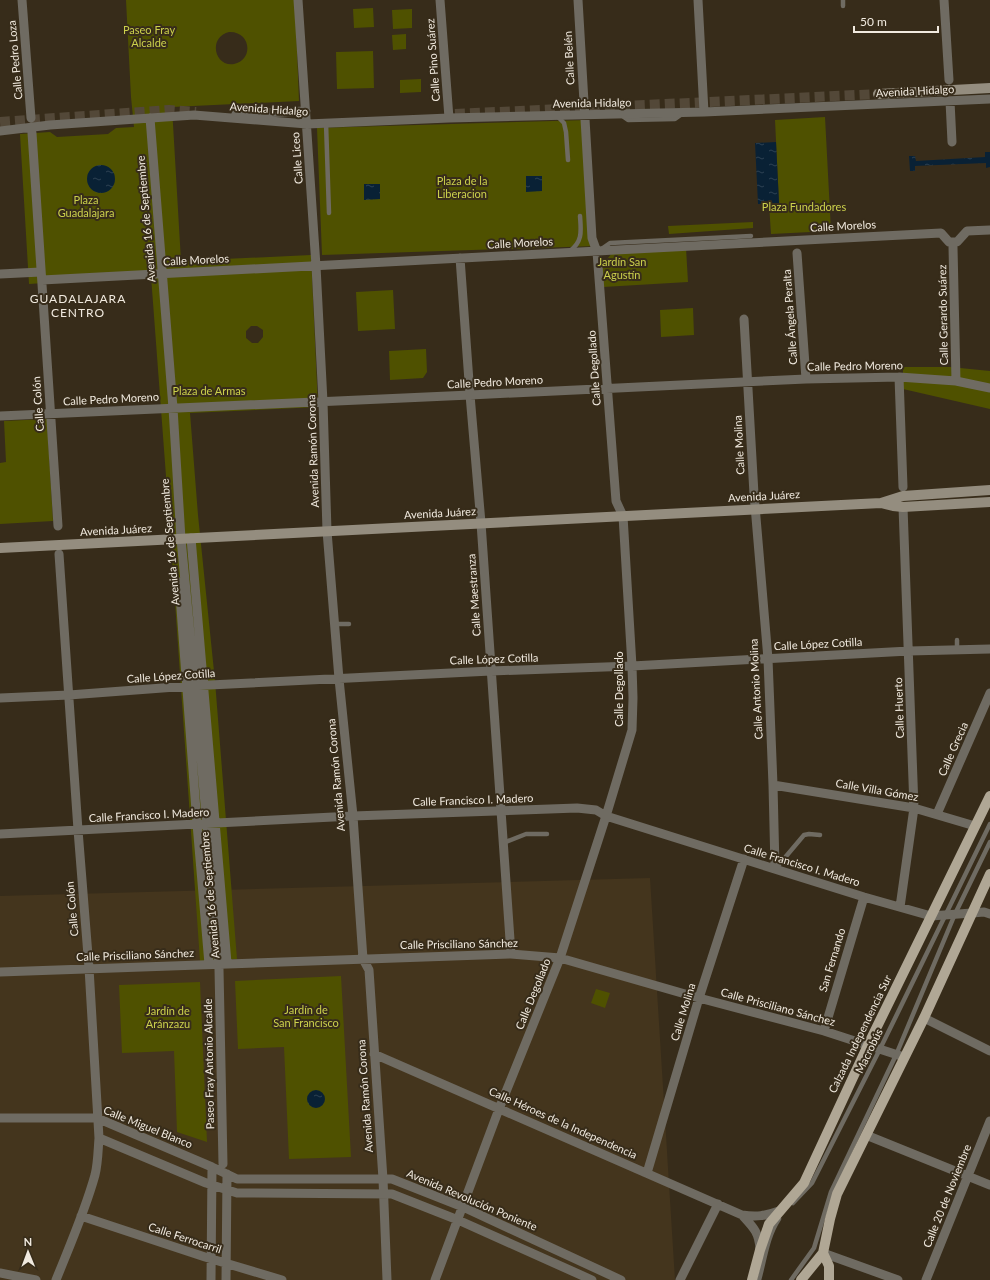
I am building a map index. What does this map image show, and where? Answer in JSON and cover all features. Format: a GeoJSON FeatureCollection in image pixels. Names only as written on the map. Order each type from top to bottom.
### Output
{"type":"FeatureCollection","features":[{"type":"Feature","properties":{"kind":"main road","name":"Avenida Hidalgo"},"geometry":{"type":"LineString","coordinates":[[878,94],[990,88]]}},
{"type":"Feature","properties":{"kind":"main road","name":"Avenida Juárez"},"geometry":{"type":"LineString","coordinates":[[0,548],[755,508],[881,503],[903,496],[990,490]]}},
{"type":"Feature","properties":{"kind":"main road","name":"Avenida Juárez"},"geometry":{"type":"LineString","coordinates":[[881,503],[893,506],[903,506],[990,502]]}},
{"type":"Feature","properties":{"kind":"main road","name":"Calzada Independencia Sur"},"geometry":{"type":"LineString","coordinates":[[752,1280],[769,1224],[804,1183],[868,1045],[990,796]]}},
{"type":"Feature","properties":{"kind":"main road"},"geometry":{"type":"LineString","coordinates":[[801,1280],[823,1254],[830,1219],[838,1194],[866,1135],[900,1056],[924,1018],[990,874]]}},
{"type":"Feature","properties":{"kind":"main road"},"geometry":{"type":"LineString","coordinates":[[823,1254],[829,1266],[829,1280]]}},
{"type":"Feature","properties":{"kind":"street","name":"Calle Pedro Loza"},"geometry":{"type":"LineString","coordinates":[[22,0],[32,118]]}},
{"type":"Feature","properties":{"kind":"street","name":"Calle Liceo"},"geometry":{"type":"LineString","coordinates":[[298,0],[316,266]]}},
{"type":"Feature","properties":{"kind":"street","name":"Calle Pino Suárez"},"geometry":{"type":"LineString","coordinates":[[440,0],[449,118]]}},
{"type":"Feature","properties":{"kind":"street","name":"Calle Belén"},"geometry":{"type":"LineString","coordinates":[[578,0],[584,115]]}},
{"type":"Feature","properties":{"kind":"street"},"geometry":{"type":"LineString","coordinates":[[698,0],[704,112]]}},
{"type":"Feature","properties":{"kind":"street"},"geometry":{"type":"LineString","coordinates":[[944,0],[949,80]]}},
{"type":"Feature","properties":{"kind":"street","name":"Avenida Hidalgo"},"geometry":{"type":"LineString","coordinates":[[194,115],[307,124],[449,118],[704,112],[990,99]]}},
{"type":"Feature","properties":{"kind":"street"},"geometry":{"type":"LineString","coordinates":[[950,101],[952,142]]}},
{"type":"Feature","properties":{"kind":"street","name":"Avenida Hidalgo"},"geometry":{"type":"LineString","coordinates":[[0,130],[194,115],[306,111]]}},
{"type":"Feature","properties":{"kind":"street","name":"Calle Degollado"},"geometry":{"type":"LineString","coordinates":[[435,1280],[499,1109],[560,958],[632,730],[632,666],[623,516],[616,500],[598,252],[592,238],[584,115]]}},
{"type":"Feature","properties":{"kind":"street","name":"Avenida 16 de Septiembre"},"geometry":{"type":"LineString","coordinates":[[150,118],[206,824],[223,964]]}},
{"type":"Feature","properties":{"kind":"street","name":"Calle Colón"},"geometry":{"type":"LineString","coordinates":[[32,133],[58,526]]}},
{"type":"Feature","properties":{"kind":"street","name":"Calle Morelos"},"geometry":{"type":"LineString","coordinates":[[0,274],[41,276],[162,274],[941,233],[949,242],[958,242],[967,231],[990,230]]}},
{"type":"Feature","properties":{"kind":"street","name":"Calle Gerardo Suárez"},"geometry":{"type":"LineString","coordinates":[[953,247],[956,381]]}},
{"type":"Feature","properties":{"kind":"street","name":"Calle Ángela Peralta"},"geometry":{"type":"LineString","coordinates":[[797,253],[806,379]]}},
{"type":"Feature","properties":{"kind":"street","name":"Calle Maestranza"},"geometry":{"type":"LineString","coordinates":[[460,258],[481,523],[511,954]]}},
{"type":"Feature","properties":{"kind":"street","name":"Avenida Ramón Corona"},"geometry":{"type":"LineString","coordinates":[[316,266],[323,402],[327,531],[339,678],[353,816],[363,958],[369,970],[383,1179],[387,1280]]}},
{"type":"Feature","properties":{"kind":"street","name":"Calle Molina"},"geometry":{"type":"LineString","coordinates":[[744,319],[755,508]]}},
{"type":"Feature","properties":{"kind":"street"},"geometry":{"type":"LineString","coordinates":[[899,377],[903,487]]}},
{"type":"Feature","properties":{"kind":"street","name":"Calle Pedro Moreno"},"geometry":{"type":"LineString","coordinates":[[0,416],[806,379],[899,377],[956,381],[990,388]]}},
{"type":"Feature","properties":{"kind":"street","name":"Calle Huerto"},"geometry":{"type":"LineString","coordinates":[[900,907],[914,808],[903,506]]}},
{"type":"Feature","properties":{"kind":"street","name":"Calle Antonio Molina"},"geometry":{"type":"LineString","coordinates":[[755,508],[768,659],[774,786],[775,868]]}},
{"type":"Feature","properties":{"kind":"street","name":"Avenida 16 de Septiembre"},"geometry":{"type":"LineString","coordinates":[[183,539],[206,824],[209,964]]}},
{"type":"Feature","properties":{"kind":"street","name":"Calle Colón"},"geometry":{"type":"LineString","coordinates":[[56,1280],[81,1216],[95,1174],[99,1138],[89,968],[78,830],[60,554]]}},
{"type":"Feature","properties":{"kind":"street","name":"Calle López Cotilla"},"geometry":{"type":"LineString","coordinates":[[0,698],[339,678],[632,666],[909,651],[990,649]]}},
{"type":"Feature","properties":{"kind":"street","name":"Calle Grecia"},"geometry":{"type":"LineString","coordinates":[[937,814],[990,693]]}},
{"type":"Feature","properties":{"kind":"street","name":"Calle Villa Gómez"},"geometry":{"type":"LineString","coordinates":[[774,786],[914,808],[975,826]]}},
{"type":"Feature","properties":{"kind":"street","name":"Calle Francisco I. Madero"},"geometry":{"type":"LineString","coordinates":[[0,834],[353,816],[577,808],[596,810],[606,816],[864,897],[931,916]]}},
{"type":"Feature","properties":{"kind":"street","name":"Calle Molina"},"geometry":{"type":"LineString","coordinates":[[647,1173],[699,998],[744,859]]}},
{"type":"Feature","properties":{"kind":"street","name":"San Fernando"},"geometry":{"type":"LineString","coordinates":[[824,1031],[864,897]]}},
{"type":"Feature","properties":{"kind":"street"},"geometry":{"type":"LineString","coordinates":[[931,916],[984,912],[990,914]]}},
{"type":"Feature","properties":{"kind":"street","name":"Calle Prisciliano Sánchez"},"geometry":{"type":"LineString","coordinates":[[0,972],[363,958],[511,954],[560,958],[699,998],[824,1031],[900,1056]]}},
{"type":"Feature","properties":{"kind":"street","name":"Paseo Fray Antonio Alcalde"},"geometry":{"type":"LineString","coordinates":[[223,964],[223,1164]]}},
{"type":"Feature","properties":{"kind":"street"},"geometry":{"type":"LineString","coordinates":[[924,1018],[990,1051]]}},
{"type":"Feature","properties":{"kind":"street","name":"Calle Héroes de la Independencia"},"geometry":{"type":"LineString","coordinates":[[374,1054],[742,1215],[765,1216],[779,1211]]}},
{"type":"Feature","properties":{"kind":"street","name":"Calle Miguel Blanco"},"geometry":{"type":"LineString","coordinates":[[0,1118],[97,1118],[212,1167]]}},
{"type":"Feature","properties":{"kind":"street","name":"Calle 20 de Noviembre"},"geometry":{"type":"LineString","coordinates":[[926,1280],[990,1121]]}},
{"type":"Feature","properties":{"kind":"street"},"geometry":{"type":"LineString","coordinates":[[866,1135],[990,1184]]}},
{"type":"Feature","properties":{"kind":"street"},"geometry":{"type":"LineString","coordinates":[[99,1138],[212,1185],[237,1193],[392,1194],[458,1220],[592,1280]]}},
{"type":"Feature","properties":{"kind":"street"},"geometry":{"type":"LineString","coordinates":[[211,1280],[212,1167]]}},
{"type":"Feature","properties":{"kind":"street","name":"Avenida Revolución Poniente"},"geometry":{"type":"LineString","coordinates":[[212,1167],[237,1179],[392,1179],[463,1207],[621,1280]]}},
{"type":"Feature","properties":{"kind":"street"},"geometry":{"type":"LineString","coordinates":[[226,1280],[227,1174]]}},
{"type":"Feature","properties":{"kind":"street"},"geometry":{"type":"LineString","coordinates":[[680,1280],[718,1204]]}},
{"type":"Feature","properties":{"kind":"street","name":"Calle Héroes de la Independencia"},"geometry":{"type":"LineString","coordinates":[[742,1215],[759,1238],[760,1250]]}},
{"type":"Feature","properties":{"kind":"street","name":"Calle Ferrocarril"},"geometry":{"type":"LineString","coordinates":[[81,1216],[211,1259],[282,1280]]}},
{"type":"Feature","properties":{"kind":"street"},"geometry":{"type":"LineString","coordinates":[[823,1254],[898,1280]]}},
{"type":"Feature","properties":{"kind":"street"},"geometry":{"type":"LineString","coordinates":[[0,1273],[36,1280]]}},
{"type":"Feature","properties":{"kind":"lane"},"geometry":{"type":"LineString","coordinates":[[843,0],[843,6]]}},
{"type":"Feature","properties":{"kind":"lane"},"geometry":{"type":"LineString","coordinates":[[556,115],[564,123],[568,160]]}},
{"type":"Feature","properties":{"kind":"lane"},"geometry":{"type":"LineString","coordinates":[[326,123],[329,213]]}},
{"type":"Feature","properties":{"kind":"lane"},"geometry":{"type":"LineString","coordinates":[[567,253],[579,243],[581,234],[580,216]]}},
{"type":"Feature","properties":{"kind":"lane"},"geometry":{"type":"LineString","coordinates":[[598,252],[610,243],[751,236]]}},
{"type":"Feature","properties":{"kind":"lane"},"geometry":{"type":"LineString","coordinates":[[335,624],[349,624]]}},
{"type":"Feature","properties":{"kind":"lane"},"geometry":{"type":"LineString","coordinates":[[957,640],[957,650]]}},
{"type":"Feature","properties":{"kind":"lane","name":"Macrobús"},"geometry":{"type":"LineString","coordinates":[[759,1280],[767,1247],[774,1227],[780,1217],[812,1183],[880,1049],[990,824]]}},
{"type":"Feature","properties":{"kind":"lane"},"geometry":{"type":"LineString","coordinates":[[503,843],[526,834],[547,834]]}},
{"type":"Feature","properties":{"kind":"lane"},"geometry":{"type":"LineString","coordinates":[[775,868],[804,835],[820,835]]}},
{"type":"Feature","properties":{"kind":"lane"},"geometry":{"type":"LineString","coordinates":[[792,1280],[814,1248],[831,1192],[900,1056],[955,914],[990,842]]}},
{"type":"Feature","properties":{"kind":"shaded area"},"geometry":{"type":"Polygon","coordinates":[[[650,878],[675,1280],[0,1280],[0,896],[650,878]]]}},
{"type":"Feature","properties":{"kind":"green space"},"geometry":{"type":"Polygon","coordinates":[[[126,0],[295,0],[299,101],[172,107],[181,261],[311,255],[318,407],[190,413],[198,515],[215,681],[237,959],[200,961],[151,276],[29,284],[20,134],[50,132],[57,137],[108,134],[116,128],[134,127],[126,0]],[[229,32],[222,35],[218,40],[216,51],[218,57],[222,61],[227,64],[234,64],[245,57],[247,46],[246,41],[242,36],[229,32]],[[251,326],[246,331],[246,338],[252,343],[258,343],[263,337],[263,330],[257,326],[251,326]]]}},
{"type":"Feature","properties":{"kind":"green space"},"geometry":{"type":"Polygon","coordinates":[[[373,8],[374,27],[354,28],[353,9],[373,8]]]}},
{"type":"Feature","properties":{"kind":"green space"},"geometry":{"type":"Polygon","coordinates":[[[412,9],[412,28],[393,29],[392,10],[412,9]]]}},
{"type":"Feature","properties":{"kind":"green space"},"geometry":{"type":"Polygon","coordinates":[[[406,34],[406,49],[393,50],[392,35],[406,34]]]}},
{"type":"Feature","properties":{"kind":"green space"},"geometry":{"type":"Polygon","coordinates":[[[373,51],[374,88],[337,89],[336,52],[373,51]]]}},
{"type":"Feature","properties":{"kind":"green space"},"geometry":{"type":"Polygon","coordinates":[[[421,79],[421,92],[400,93],[400,80],[421,79]]]}},
{"type":"Feature","properties":{"kind":"green space","name":"Plaza Fundadores"},"geometry":{"type":"Polygon","coordinates":[[[825,117],[831,231],[771,234],[769,204],[779,203],[775,120],[825,117]]]}},
{"type":"Feature","properties":{"kind":"green space","name":"Plaza de la Liberacion"},"geometry":{"type":"Polygon","coordinates":[[[588,120],[596,246],[322,255],[317,128],[588,120]]]}},
{"type":"Feature","properties":{"kind":"green space"},"geometry":{"type":"Polygon","coordinates":[[[753,222],[753,228],[669,234],[668,226],[753,222]]]}},
{"type":"Feature","properties":{"kind":"green space","name":"Jardín San Agustín"},"geometry":{"type":"Polygon","coordinates":[[[686,248],[688,282],[603,287],[602,265],[613,252],[686,248]]]}},
{"type":"Feature","properties":{"kind":"green space"},"geometry":{"type":"Polygon","coordinates":[[[393,290],[395,329],[358,331],[356,292],[393,290]]]}},
{"type":"Feature","properties":{"kind":"green space"},"geometry":{"type":"Polygon","coordinates":[[[693,308],[694,335],[661,337],[660,310],[693,308]]]}},
{"type":"Feature","properties":{"kind":"green space"},"geometry":{"type":"Polygon","coordinates":[[[426,349],[427,372],[423,378],[390,380],[389,351],[426,349]]]}},
{"type":"Feature","properties":{"kind":"green space"},"geometry":{"type":"Polygon","coordinates":[[[903,367],[950,367],[990,371],[990,409],[903,389],[903,367]]]}},
{"type":"Feature","properties":{"kind":"green space"},"geometry":{"type":"Polygon","coordinates":[[[47,419],[53,521],[0,524],[0,463],[6,462],[4,421],[47,419]]]}},
{"type":"Feature","properties":{"kind":"green space","name":"Jardín de San Francisco"},"geometry":{"type":"Polygon","coordinates":[[[341,976],[351,1157],[289,1159],[284,1047],[238,1049],[235,981],[341,976]]]}},
{"type":"Feature","properties":{"kind":"green space","name":"Jardín de Aránzazu"},"geometry":{"type":"Polygon","coordinates":[[[200,982],[207,1142],[177,1132],[174,1051],[122,1053],[119,985],[200,982]]]}},
{"type":"Feature","properties":{"kind":"green space"},"geometry":{"type":"Polygon","coordinates":[[[596,989],[610,993],[605,1008],[591,1003],[596,989]]]}},
{"type":"Feature","properties":{"kind":"water"},"geometry":{"type":"Polygon","coordinates":[[[776,142],[779,203],[758,204],[755,143],[776,142]]]}},
{"type":"Feature","properties":{"kind":"water"},"geometry":{"type":"Polygon","coordinates":[[[985,152],[990,152],[990,167],[986,168],[986,163],[915,166],[915,171],[910,171],[909,156],[915,156],[916,161],[985,157],[985,152]]]}},
{"type":"Feature","properties":{"kind":"water"},"geometry":{"type":"Polygon","coordinates":[[[101,165],[111,169],[115,179],[111,189],[101,193],[91,189],[87,179],[91,169],[101,165]]]}},
{"type":"Feature","properties":{"kind":"water"},"geometry":{"type":"Polygon","coordinates":[[[526,176],[542,176],[542,191],[526,192],[526,176]]]}},
{"type":"Feature","properties":{"kind":"water"},"geometry":{"type":"Polygon","coordinates":[[[364,184],[380,184],[380,199],[364,200],[364,184]]]}},
{"type":"Feature","properties":{"kind":"water"},"geometry":{"type":"Polygon","coordinates":[[[312,1090],[320,1090],[325,1095],[323,1106],[320,1108],[312,1108],[307,1103],[307,1095],[312,1090]]]}},
{"type":"Feature","properties":{"kind":"tunnel"},"geometry":{"type":"LineString","coordinates":[[455,114],[878,94]]}},
{"type":"Feature","properties":{"kind":"tunnel"},"geometry":{"type":"LineString","coordinates":[[0,122],[169,110],[196,112]]}},
{"type":"Feature","properties":{"kind":"district","name":"GUADALAJARA CENTRO"},"geometry":{"type":"Point","coordinates":[78,306]}},
{"type":"Feature","properties":{"kind":"park label","name":"Paseo Fray Alcalde"},"geometry":{"type":"Point","coordinates":[149,36]}},
{"type":"Feature","properties":{"kind":"park label","name":"Plaza Guadalajara"},"geometry":{"type":"Point","coordinates":[86,206]}},
{"type":"Feature","properties":{"kind":"park label","name":"Plaza de Armas"},"geometry":{"type":"Point","coordinates":[209,391]}}]}
